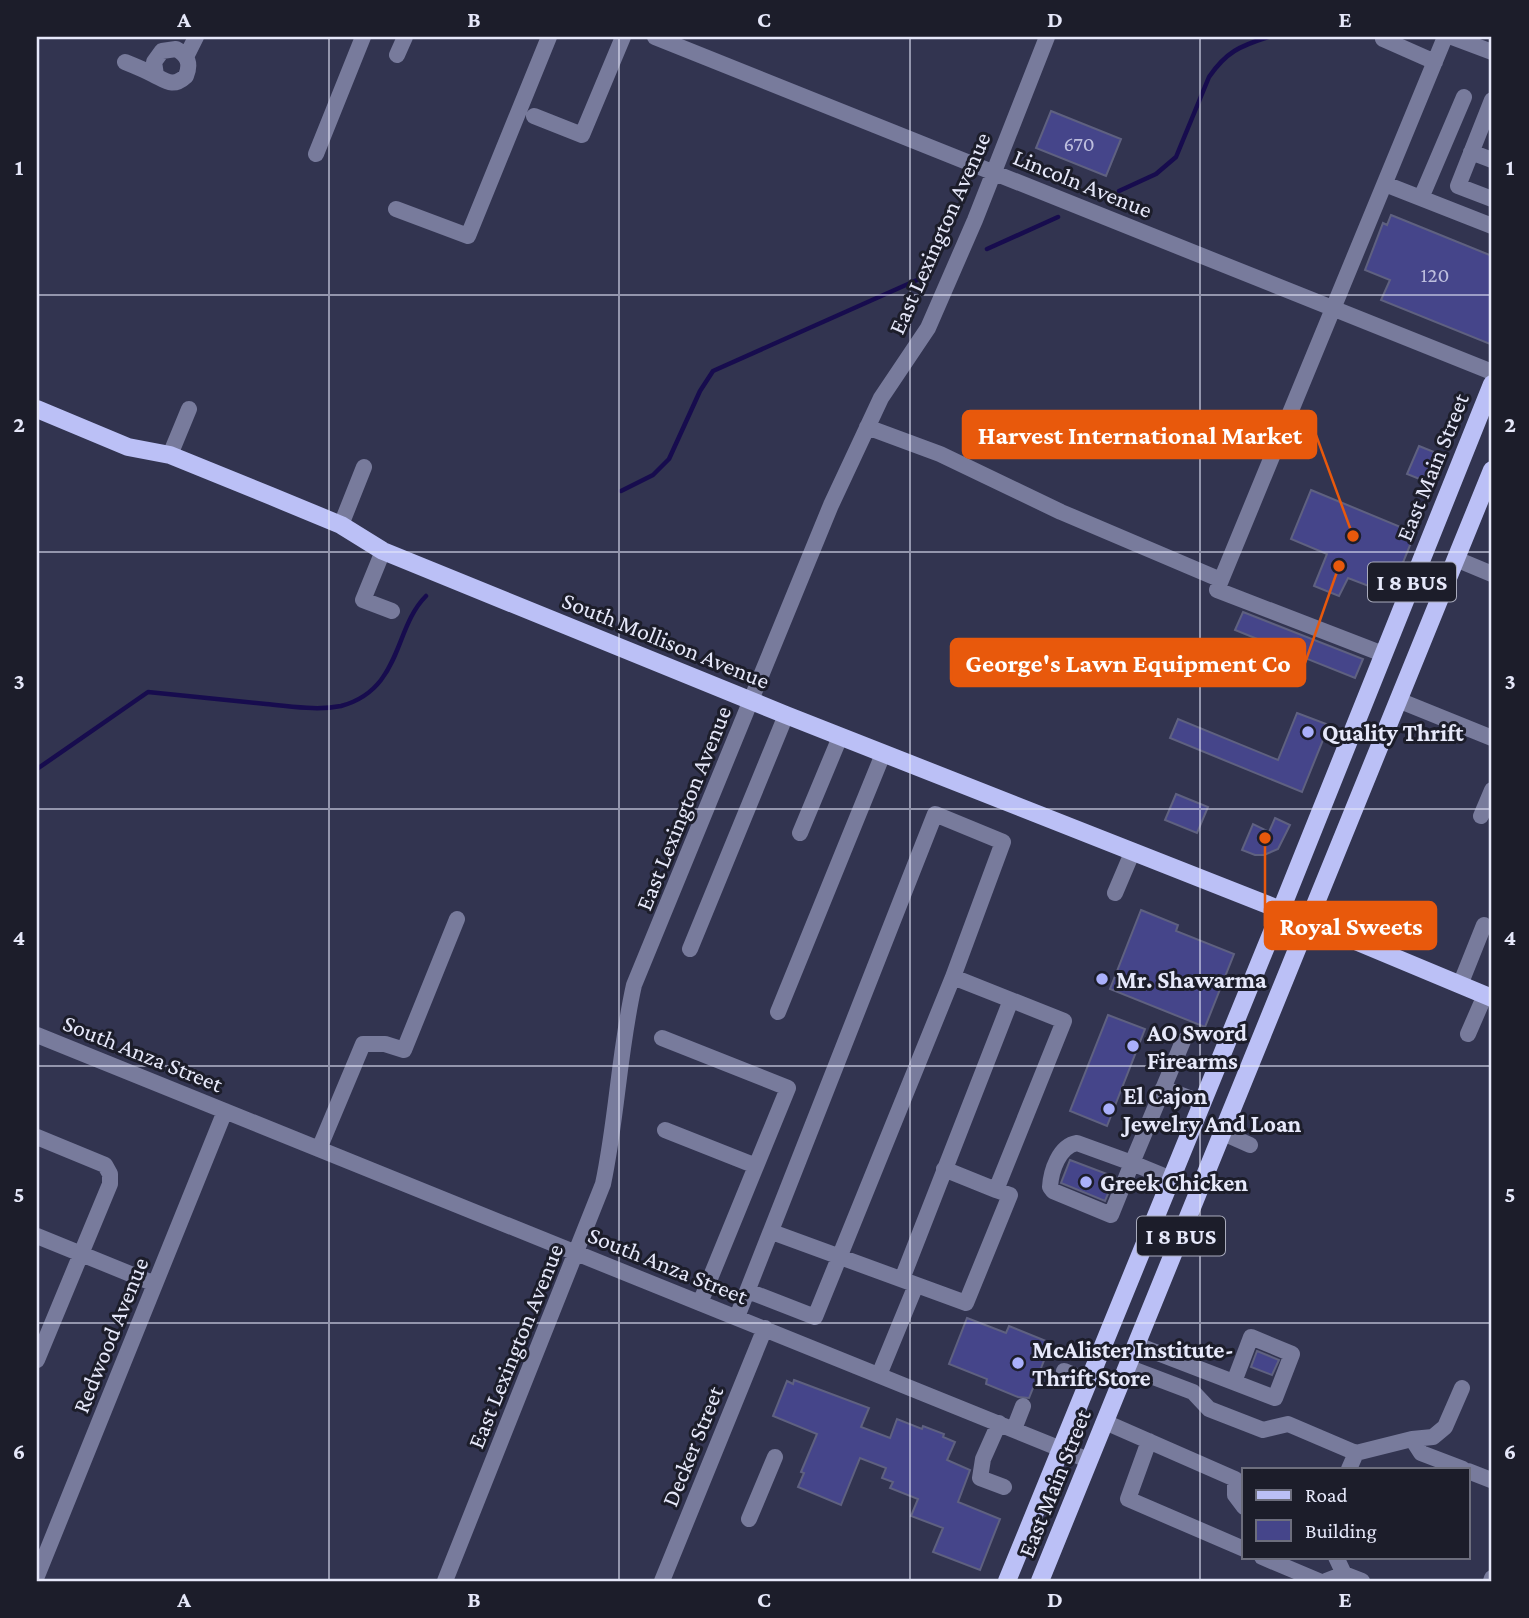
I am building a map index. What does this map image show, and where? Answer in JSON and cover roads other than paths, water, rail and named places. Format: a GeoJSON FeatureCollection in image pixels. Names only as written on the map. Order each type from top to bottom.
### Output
{"type":"FeatureCollection","features":[{"type":"Feature","properties":{"kind":"main road","name":"East Main Street"},"geometry":{"type":"LineString","coordinates":[[1007,1581],[1492,384]]}},
{"type":"Feature","properties":{"kind":"main road","name":"South Mollison Avenue"},"geometry":{"type":"LineString","coordinates":[[37,409],[128,447],[170,455],[341,524],[383,551],[840,737],[1281,910],[1489,996]]}},
{"type":"Feature","properties":{"kind":"main road","name":"East Main Street"},"geometry":{"type":"LineString","coordinates":[[1040,1581],[1492,470]]}},
{"type":"Feature","properties":{"kind":"main road"},"geometry":{"type":"LineString","coordinates":[[1426,547],[1455,559]]}},
{"type":"Feature","properties":{"kind":"street"},"geometry":{"type":"LineString","coordinates":[[125,62],[156,75],[167,83],[180,81],[188,70],[186,57],[196,37]]}},
{"type":"Feature","properties":{"kind":"street"},"geometry":{"type":"LineString","coordinates":[[316,154],[363,37]]}},
{"type":"Feature","properties":{"kind":"street"},"geometry":{"type":"LineString","coordinates":[[397,55],[405,37]]}},
{"type":"Feature","properties":{"kind":"street"},"geometry":{"type":"LineString","coordinates":[[396,209],[468,236],[549,37]]}},
{"type":"Feature","properties":{"kind":"street"},"geometry":{"type":"LineString","coordinates":[[534,116],[582,135],[624,37]]}},
{"type":"Feature","properties":{"kind":"street","name":"Lincoln Avenue"},"geometry":{"type":"LineString","coordinates":[[655,37],[694,44],[993,171],[1492,372]]}},
{"type":"Feature","properties":{"kind":"street","name":"East Lexington Avenue"},"geometry":{"type":"LineString","coordinates":[[445,1581],[577,1253],[606,1171],[612,1145],[626,1023],[634,985],[831,505],[881,398],[928,328],[1047,37]]}},
{"type":"Feature","properties":{"kind":"street"},"geometry":{"type":"LineString","coordinates":[[1384,37],[1383,39],[1435,62]]}},
{"type":"Feature","properties":{"kind":"street"},"geometry":{"type":"LineString","coordinates":[[1383,654],[1217,590],[1444,37]]}},
{"type":"Feature","properties":{"kind":"street"},"geometry":{"type":"LineString","coordinates":[[1452,37],[1492,52]]}},
{"type":"Feature","properties":{"kind":"street"},"geometry":{"type":"LineString","coordinates":[[156,75],[154,62],[162,51],[176,49],[186,57]]}},
{"type":"Feature","properties":{"kind":"street"},"geometry":{"type":"LineString","coordinates":[[1421,198],[1464,97]]}},
{"type":"Feature","properties":{"kind":"street"},"geometry":{"type":"LineString","coordinates":[[1491,108],[1458,186],[1492,200]]}},
{"type":"Feature","properties":{"kind":"street"},"geometry":{"type":"LineString","coordinates":[[1471,152],[1492,160]]}},
{"type":"Feature","properties":{"kind":"street"},"geometry":{"type":"LineString","coordinates":[[1385,184],[1492,226]]}},
{"type":"Feature","properties":{"kind":"street"},"geometry":{"type":"LineString","coordinates":[[170,455],[189,409]]}},
{"type":"Feature","properties":{"kind":"street"},"geometry":{"type":"LineString","coordinates":[[867,427],[940,454],[1060,512],[1221,580]]}},
{"type":"Feature","properties":{"kind":"street"},"geometry":{"type":"LineString","coordinates":[[341,524],[365,467]]}},
{"type":"Feature","properties":{"kind":"street"},"geometry":{"type":"LineString","coordinates":[[383,551],[363,600],[392,611]]}},
{"type":"Feature","properties":{"kind":"street"},"geometry":{"type":"LineString","coordinates":[[1455,559],[1492,574]]}},
{"type":"Feature","properties":{"kind":"street"},"geometry":{"type":"LineString","coordinates":[[1398,700],[1492,738]]}},
{"type":"Feature","properties":{"kind":"street"},"geometry":{"type":"LineString","coordinates":[[690,949],[786,715]]}},
{"type":"Feature","properties":{"kind":"street"},"geometry":{"type":"LineString","coordinates":[[800,833],[840,737]]}},
{"type":"Feature","properties":{"kind":"street"},"geometry":{"type":"LineString","coordinates":[[778,1012],[883,754]]}},
{"type":"Feature","properties":{"kind":"street"},"geometry":{"type":"LineString","coordinates":[[1481,816],[1492,790]]}},
{"type":"Feature","properties":{"kind":"street"},"geometry":{"type":"LineString","coordinates":[[737,1317],[935,814],[1003,842],[953,977],[815,1317],[748,1291]]}},
{"type":"Feature","properties":{"kind":"street"},"geometry":{"type":"LineString","coordinates":[[1115,893],[1132,853]]}},
{"type":"Feature","properties":{"kind":"street"},"geometry":{"type":"LineString","coordinates":[[319,1149],[363,1044],[384,1044],[404,1050],[457,919]]}},
{"type":"Feature","properties":{"kind":"street"},"geometry":{"type":"LineString","coordinates":[[1460,985],[1484,925]]}},
{"type":"Feature","properties":{"kind":"street"},"geometry":{"type":"LineString","coordinates":[[953,977],[1064,1021],[996,1190]]}},
{"type":"Feature","properties":{"kind":"street"},"geometry":{"type":"LineString","coordinates":[[1468,1034],[1489,996]]}},
{"type":"Feature","properties":{"kind":"street"},"geometry":{"type":"LineString","coordinates":[[879,1375],[944,1169],[1011,1000]]}},
{"type":"Feature","properties":{"kind":"street","name":"South Anza Street"},"geometry":{"type":"LineString","coordinates":[[37,1035],[1088,1460]]}},
{"type":"Feature","properties":{"kind":"street"},"geometry":{"type":"LineString","coordinates":[[662,1038],[788,1088],[700,1303]]}},
{"type":"Feature","properties":{"kind":"street"},"geometry":{"type":"LineString","coordinates":[[1171,1179],[1132,1163],[1087,1146],[1072,1144],[1065,1147],[1059,1156],[1050,1187],[1053,1192],[1111,1215],[1132,1163],[1163,1088],[1183,1041]]}},
{"type":"Feature","properties":{"kind":"street"},"geometry":{"type":"LineString","coordinates":[[1163,1088],[1202,1103]]}},
{"type":"Feature","properties":{"kind":"street","name":"Redwood Avenue"},"geometry":{"type":"LineString","coordinates":[[37,1576],[225,1111]]}},
{"type":"Feature","properties":{"kind":"street"},"geometry":{"type":"LineString","coordinates":[[665,1130],[756,1166]]}},
{"type":"Feature","properties":{"kind":"street"},"geometry":{"type":"LineString","coordinates":[[1223,1133],[1250,1144]]}},
{"type":"Feature","properties":{"kind":"street"},"geometry":{"type":"LineString","coordinates":[[37,1137],[105,1165],[110,1174],[110,1184],[37,1360]]}},
{"type":"Feature","properties":{"kind":"street"},"geometry":{"type":"LineString","coordinates":[[772,1232],[966,1304],[1010,1195],[944,1169]]}},
{"type":"Feature","properties":{"kind":"street"},"geometry":{"type":"LineString","coordinates":[[37,1236],[155,1284]]}},
{"type":"Feature","properties":{"kind":"street","name":"Decker Street"},"geometry":{"type":"LineString","coordinates":[[662,1581],[765,1328]]}},
{"type":"Feature","properties":{"kind":"street"},"geometry":{"type":"LineString","coordinates":[[1137,1345],[1234,1382]]}},
{"type":"Feature","properties":{"kind":"street"},"geometry":{"type":"LineString","coordinates":[[1128,1367],[1193,1392],[1209,1409],[1263,1430],[1288,1424],[1356,1452],[1412,1438],[1433,1437],[1445,1427],[1462,1388]]}},
{"type":"Feature","properties":{"kind":"street"},"geometry":{"type":"LineString","coordinates":[[1064,1371],[1088,1381]]}},
{"type":"Feature","properties":{"kind":"street"},"geometry":{"type":"LineString","coordinates":[[1004,1487],[980,1478],[983,1458],[1023,1406]]}},
{"type":"Feature","properties":{"kind":"street"},"geometry":{"type":"LineString","coordinates":[[1105,1422],[1235,1479],[1235,1495],[1242,1504]]}},
{"type":"Feature","properties":{"kind":"street"},"geometry":{"type":"LineString","coordinates":[[1412,1438],[1421,1453],[1461,1468]]}},
{"type":"Feature","properties":{"kind":"street"},"geometry":{"type":"LineString","coordinates":[[1149,1441],[1128,1499],[1242,1548]]}},
{"type":"Feature","properties":{"kind":"street"},"geometry":{"type":"LineString","coordinates":[[1349,1468],[1356,1452]]}},
{"type":"Feature","properties":{"kind":"street"},"geometry":{"type":"LineString","coordinates":[[749,1519],[775,1457]]}},
{"type":"Feature","properties":{"kind":"street"},"geometry":{"type":"LineString","coordinates":[[1470,1472],[1491,1480]]}},
{"type":"Feature","properties":{"kind":"street"},"geometry":{"type":"LineString","coordinates":[[1264,1558],[1319,1581]]}},
{"type":"Feature","properties":{"kind":"street"},"geometry":{"type":"LineString","coordinates":[[1336,1558],[1344,1574]]}},
{"type":"Feature","properties":{"kind":"street"},"geometry":{"type":"LineString","coordinates":[[1326,1581],[1344,1574],[1362,1581]]}},
{"type":"Feature","properties":{"kind":"waterway"},"geometry":{"type":"LineString","coordinates":[[1119,191],[1156,174],[1176,157],[1215,68],[1234,51],[1268,37]]}},
{"type":"Feature","properties":{"kind":"waterway"},"geometry":{"type":"LineString","coordinates":[[987,249],[1058,217]]}},
{"type":"Feature","properties":{"kind":"waterway"},"geometry":{"type":"LineString","coordinates":[[621,491],[653,475],[669,459],[700,391],[713,371],[926,276]]}},
{"type":"Feature","properties":{"kind":"waterway"},"geometry":{"type":"LineString","coordinates":[[37,769],[148,692],[313,708],[341,706],[352,702],[368,693],[388,670],[412,615],[426,596]]}},
{"type":"Feature","properties":{"kind":"place","name":"Harvest International Market"},"geometry":{"type":"Point","coordinates":[1353,536]}},
{"type":"Feature","properties":{"kind":"place","name":"George's Lawn Equipment Co"},"geometry":{"type":"Point","coordinates":[1339,566]}},
{"type":"Feature","properties":{"kind":"place","name":"Quality Thrift"},"geometry":{"type":"Point","coordinates":[1308,732]}},
{"type":"Feature","properties":{"kind":"place","name":"Royal Sweets"},"geometry":{"type":"Point","coordinates":[1265,838]}},
{"type":"Feature","properties":{"kind":"place","name":"Mr. Shawarma"},"geometry":{"type":"Point","coordinates":[1102,979]}},
{"type":"Feature","properties":{"kind":"place","name":"AO Sword Firearms"},"geometry":{"type":"Point","coordinates":[1133,1046]}},
{"type":"Feature","properties":{"kind":"place","name":"El Cajon Jewelry And Loan"},"geometry":{"type":"Point","coordinates":[1109,1109]}},
{"type":"Feature","properties":{"kind":"place","name":"Greek Chicken"},"geometry":{"type":"Point","coordinates":[1086,1182]}},
{"type":"Feature","properties":{"kind":"place","name":"McAlister Institute- Thrift Store"},"geometry":{"type":"Point","coordinates":[1018,1363]}}]}
